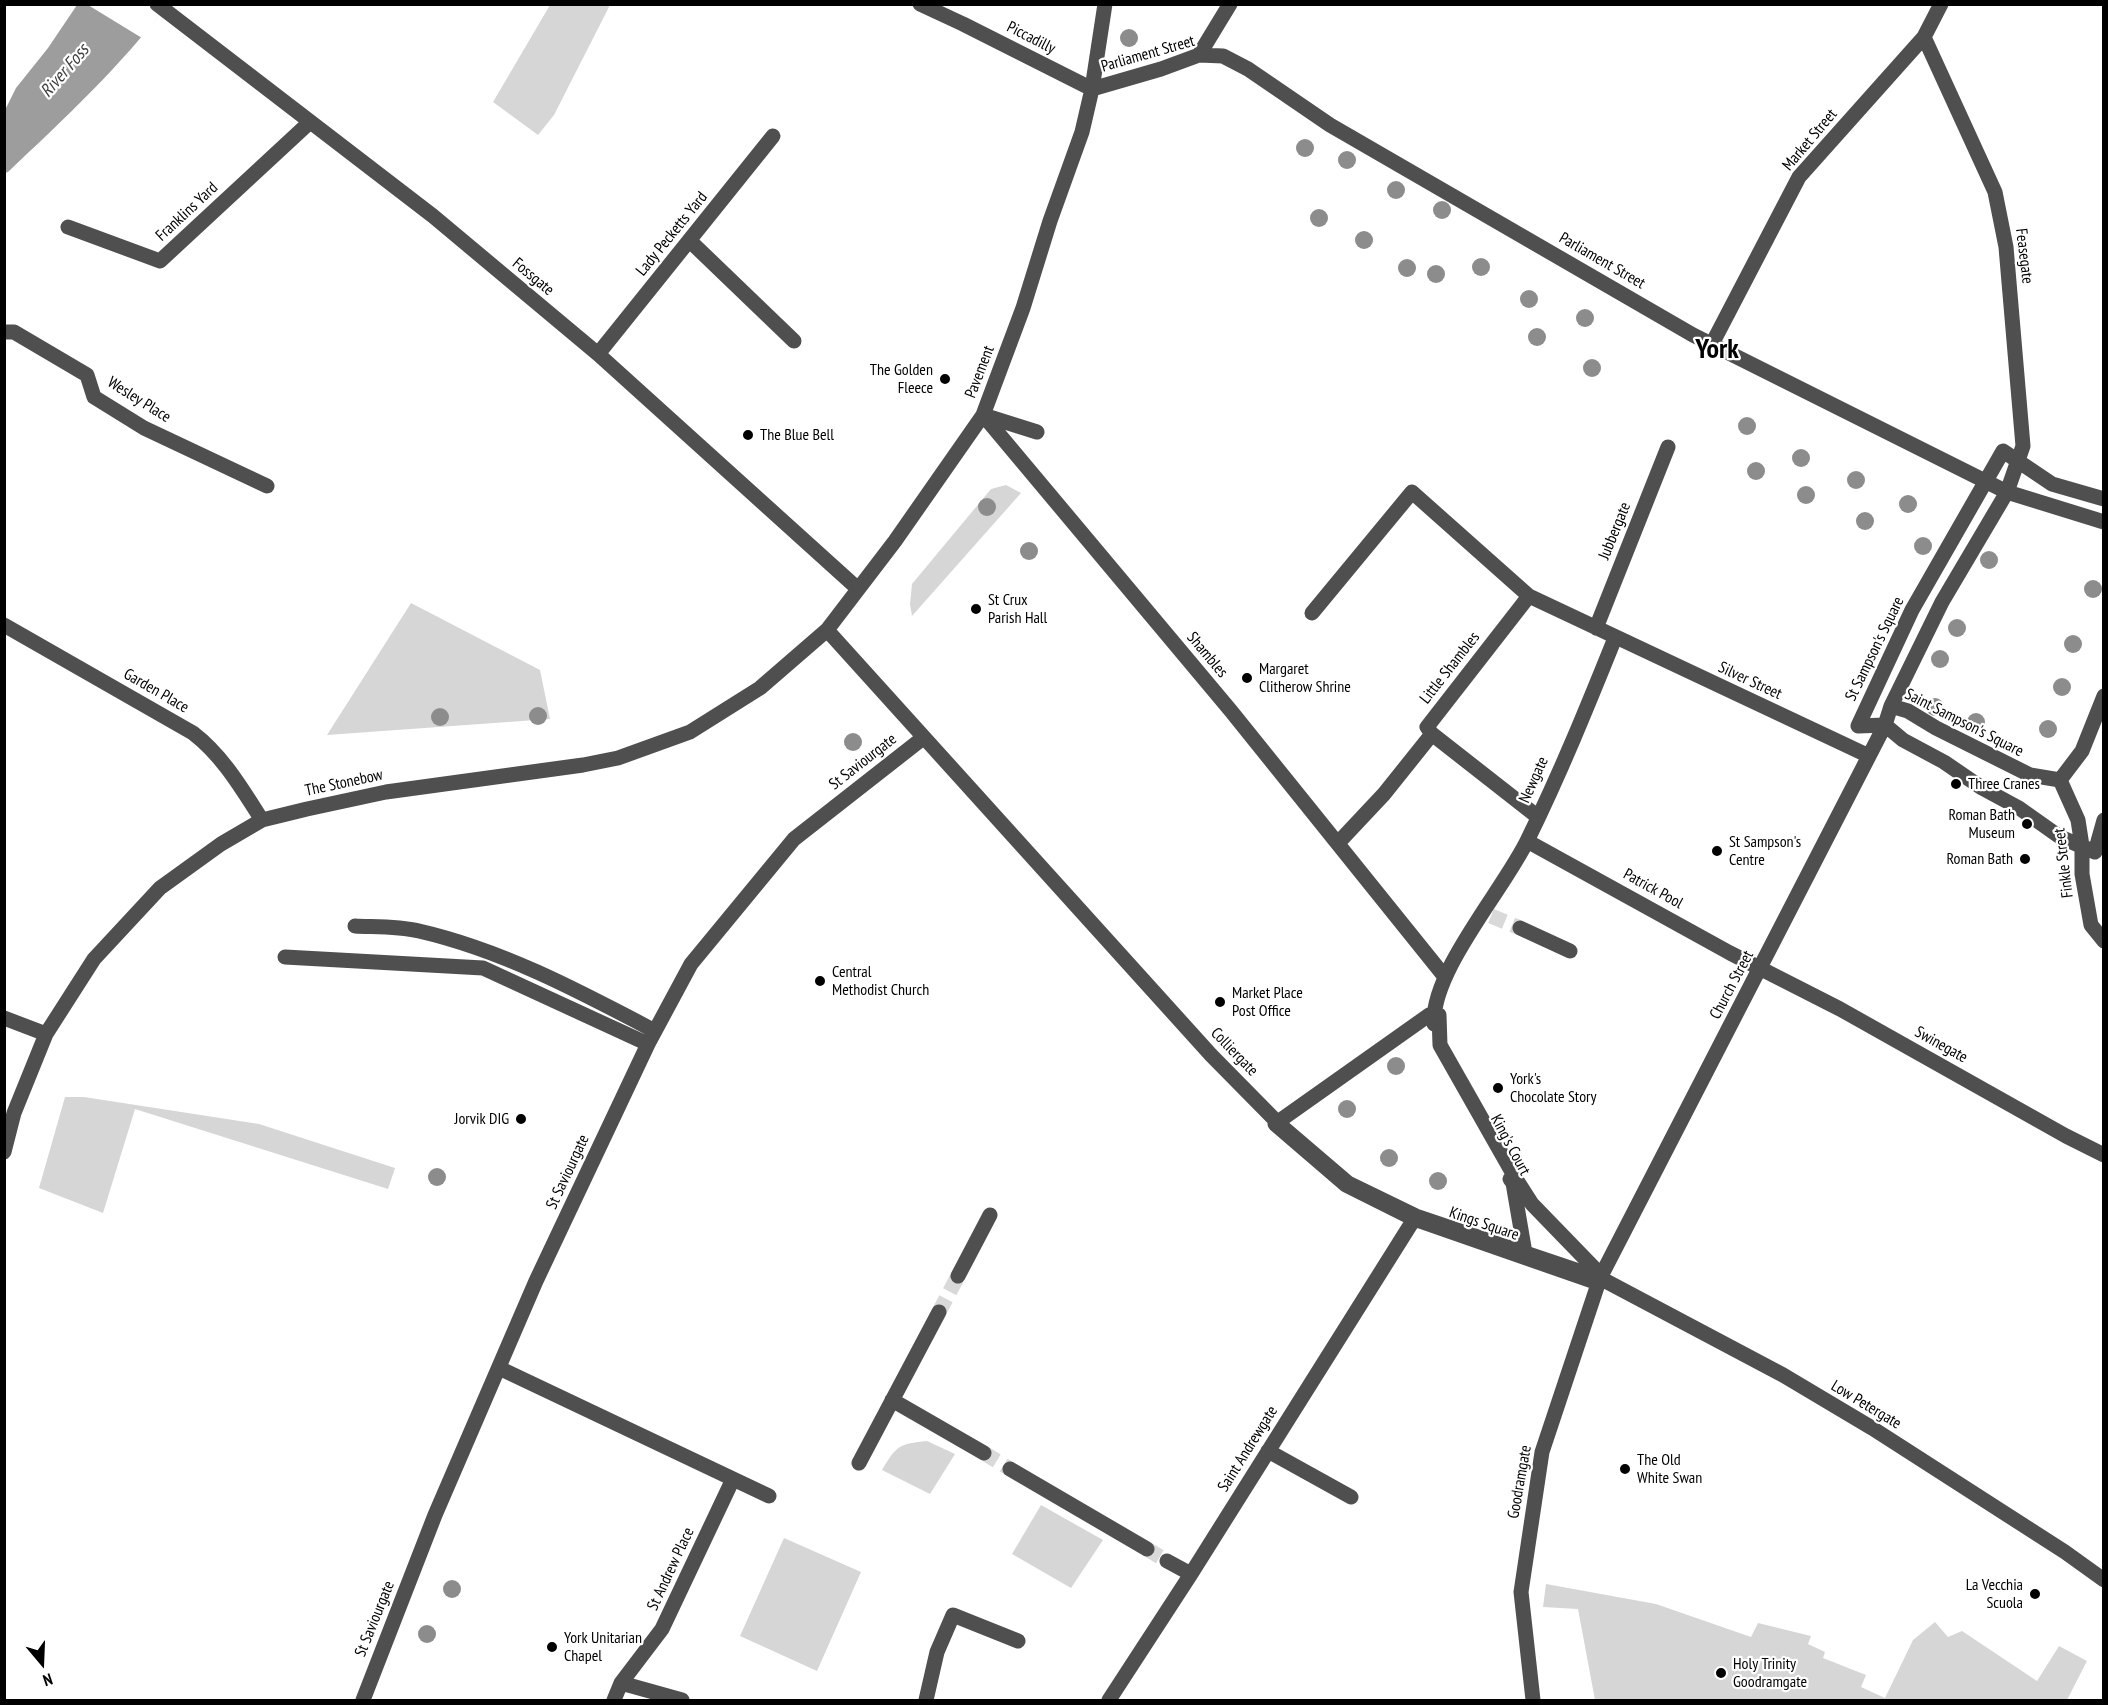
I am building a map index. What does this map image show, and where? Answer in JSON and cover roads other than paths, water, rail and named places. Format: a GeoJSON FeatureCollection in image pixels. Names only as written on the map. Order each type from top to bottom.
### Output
{"type":"FeatureCollection","features":[{"type":"Feature","properties":{"kind":"street","name":"Fossgate"},"geometry":{"type":"LineString","coordinates":[[156,4],[433,216],[598,354],[857,588]]}},
{"type":"Feature","properties":{"kind":"street","name":"Piccadilly"},"geometry":{"type":"LineString","coordinates":[[920,4],[1092,89]]}},
{"type":"Feature","properties":{"kind":"street","name":"Pavement"},"geometry":{"type":"LineString","coordinates":[[826,630],[895,541],[983,415],[1023,308],[1050,221],[1082,132],[1092,89],[1105,4]]}},
{"type":"Feature","properties":{"kind":"street"},"geometry":{"type":"LineString","coordinates":[[1199,55],[1230,4]]}},
{"type":"Feature","properties":{"kind":"street","name":"Market Street"},"geometry":{"type":"LineString","coordinates":[[1712,344],[1799,177],[1924,37],[1935,7]]}},
{"type":"Feature","properties":{"kind":"street","name":"Feasegate"},"geometry":{"type":"LineString","coordinates":[[1924,37],[1995,192],[2006,247],[2023,446],[2007,492]]}},
{"type":"Feature","properties":{"kind":"street","name":"Parliament Street"},"geometry":{"type":"LineString","coordinates":[[1092,89],[1161,69],[1199,55],[1223,56],[1248,69],[1330,125],[1712,344],[2007,492],[2103,522]]}},
{"type":"Feature","properties":{"kind":"street","name":"Franklins Yard"},"geometry":{"type":"LineString","coordinates":[[68,227],[160,261],[310,122]]}},
{"type":"Feature","properties":{"kind":"street","name":"Lady Pecketts Yard"},"geometry":{"type":"LineString","coordinates":[[598,354],[773,136]]}},
{"type":"Feature","properties":{"kind":"street"},"geometry":{"type":"LineString","coordinates":[[690,241],[794,341]]}},
{"type":"Feature","properties":{"kind":"street","name":"Wesley Place"},"geometry":{"type":"LineString","coordinates":[[4,332],[14,332],[87,375],[94,397],[144,428],[267,486]]}},
{"type":"Feature","properties":{"kind":"street"},"geometry":{"type":"LineString","coordinates":[[983,415],[1037,432]]}},
{"type":"Feature","properties":{"kind":"street","name":"Shambles"},"geometry":{"type":"LineString","coordinates":[[983,415],[1231,711],[1445,977]]}},
{"type":"Feature","properties":{"kind":"street","name":"Jubbergate"},"geometry":{"type":"LineString","coordinates":[[1596,628],[1668,447]]}},
{"type":"Feature","properties":{"kind":"street","name":"St Sampson's Square"},"geometry":{"type":"LineString","coordinates":[[1885,725],[1858,726],[1912,610],[2003,451],[2052,484],[2103,499]]}},
{"type":"Feature","properties":{"kind":"street","name":"Silver Street"},"geometry":{"type":"LineString","coordinates":[[1312,613],[1412,492],[1529,596],[1869,756]]}},
{"type":"Feature","properties":{"kind":"street","name":"Saint Sampson's Square"},"geometry":{"type":"LineString","coordinates":[[2007,492],[1942,602],[1891,706],[1908,711],[1936,728],[2030,775],[2060,780]]}},
{"type":"Feature","properties":{"kind":"street","name":"Little Shambles"},"geometry":{"type":"LineString","coordinates":[[1338,843],[1384,794],[1432,735],[1426,727],[1529,596]]}},
{"type":"Feature","properties":{"kind":"street","name":"Garden Place"},"geometry":{"type":"LineString","coordinates":[[4,625],[193,733],[208,745],[229,770],[262,820]]}},
{"type":"Feature","properties":{"kind":"street","name":"Colliergate"},"geometry":{"type":"LineString","coordinates":[[826,630],[1211,1055],[1278,1122],[1348,1183],[1415,1218],[1597,1277]]}},
{"type":"Feature","properties":{"kind":"street","name":"The Stonebow"},"geometry":{"type":"LineString","coordinates":[[4,1152],[14,1113],[46,1034],[94,959],[160,888],[221,844],[262,820],[386,792],[583,765],[618,758],[690,732],[700,726],[760,688],[826,630]]}},
{"type":"Feature","properties":{"kind":"street","name":"Newgate"},"geometry":{"type":"LineString","coordinates":[[1473,929],[1487,914],[1527,841],[1615,638]]}},
{"type":"Feature","properties":{"kind":"street"},"geometry":{"type":"LineString","coordinates":[[2060,780],[2082,751],[2103,696]]}},
{"type":"Feature","properties":{"kind":"street","name":"Church Street"},"geometry":{"type":"LineString","coordinates":[[1597,1277],[1761,969],[1885,725],[1891,706]]}},
{"type":"Feature","properties":{"kind":"street"},"geometry":{"type":"LineString","coordinates":[[1885,725],[1903,740],[2019,808],[2060,837],[2095,852],[2103,820]]}},
{"type":"Feature","properties":{"kind":"street"},"geometry":{"type":"LineString","coordinates":[[1432,735],[1538,817]]}},
{"type":"Feature","properties":{"kind":"street","name":"St Saviourgate"},"geometry":{"type":"LineString","coordinates":[[363,1701],[435,1515],[536,1281],[651,1037],[691,964],[794,839],[923,738]]}},
{"type":"Feature","properties":{"kind":"street","name":"Finkle Street"},"geometry":{"type":"LineString","coordinates":[[2060,780],[2078,820],[2082,846],[2082,874],[2091,925],[2103,941]]}},
{"type":"Feature","properties":{"kind":"street","name":"Patrick Pool"},"geometry":{"type":"LineString","coordinates":[[1527,841],[1761,969]]}},
{"type":"Feature","properties":{"kind":"street"},"geometry":{"type":"LineString","coordinates":[[355,926],[416,930],[490,951],[601,1002],[651,1037]]}},
{"type":"Feature","properties":{"kind":"street"},"geometry":{"type":"LineString","coordinates":[[1520,928],[1570,951]]}},
{"type":"Feature","properties":{"kind":"street","name":"King's Court"},"geometry":{"type":"LineString","coordinates":[[1473,929],[1445,977],[1434,1016],[1436,1048],[1513,1183],[1525,1253]]}},
{"type":"Feature","properties":{"kind":"street"},"geometry":{"type":"LineString","coordinates":[[285,957],[483,968],[651,1037]]}},
{"type":"Feature","properties":{"kind":"street","name":"Swinegate"},"geometry":{"type":"LineString","coordinates":[[1761,969],[1840,1009],[2103,1155]]}},
{"type":"Feature","properties":{"kind":"street"},"geometry":{"type":"LineString","coordinates":[[1278,1122],[1398,1036],[1429,1015],[1434,1016]]}},
{"type":"Feature","properties":{"kind":"street","name":"Kings Square"},"geometry":{"type":"LineString","coordinates":[[1415,1218],[1592,1281],[1597,1277],[1596,1270],[1532,1204],[1521,1187],[1440,1045],[1439,1015],[1434,1016]]}},
{"type":"Feature","properties":{"kind":"street"},"geometry":{"type":"LineString","coordinates":[[4,1018],[46,1034]]}},
{"type":"Feature","properties":{"kind":"street"},"geometry":{"type":"LineString","coordinates":[[958,1276],[990,1215]]}},
{"type":"Feature","properties":{"kind":"street","name":"Saint Andrewgate"},"geometry":{"type":"LineString","coordinates":[[1109,1701],[1415,1218]]}},
{"type":"Feature","properties":{"kind":"street","name":"Low Petergate"},"geometry":{"type":"LineString","coordinates":[[1597,1277],[1783,1375],[1872,1428],[2065,1552],[2103,1580]]}},
{"type":"Feature","properties":{"kind":"street","name":"Goodramgate"},"geometry":{"type":"LineString","coordinates":[[1533,1701],[1521,1592],[1542,1452],[1597,1277]]}},
{"type":"Feature","properties":{"kind":"street"},"geometry":{"type":"LineString","coordinates":[[860,1463],[939,1312]]}},
{"type":"Feature","properties":{"kind":"street"},"geometry":{"type":"LineString","coordinates":[[499,1368],[769,1496]]}},
{"type":"Feature","properties":{"kind":"street"},"geometry":{"type":"LineString","coordinates":[[892,1400],[984,1453]]}},
{"type":"Feature","properties":{"kind":"street"},"geometry":{"type":"LineString","coordinates":[[1268,1451],[1351,1497]]}},
{"type":"Feature","properties":{"kind":"street"},"geometry":{"type":"LineString","coordinates":[[1010,1469],[1147,1549]]}},
{"type":"Feature","properties":{"kind":"street","name":"St Andrew Place"},"geometry":{"type":"LineString","coordinates":[[615,1701],[621,1683],[662,1629],[733,1479]]}},
{"type":"Feature","properties":{"kind":"street"},"geometry":{"type":"LineString","coordinates":[[1167,1561],[1191,1574]]}},
{"type":"Feature","properties":{"kind":"street"},"geometry":{"type":"LineString","coordinates":[[926,1701],[937,1652],[953,1615],[1018,1641]]}},
{"type":"Feature","properties":{"kind":"street"},"geometry":{"type":"LineString","coordinates":[[621,1683],[682,1701]]}},
{"type":"Feature","properties":{"kind":"water","name":"River Foss"},"geometry":{"type":"Polygon","coordinates":[[[77,5],[167,5],[131,49],[91,92],[5,173],[5,110],[16,88],[48,48],[77,5]]]}},
{"type":"Feature","properties":{"kind":"tunnel"},"geometry":{"type":"LineString","coordinates":[[1491,916],[1520,928]]}},
{"type":"Feature","properties":{"kind":"tunnel"},"geometry":{"type":"LineString","coordinates":[[939,1312],[958,1276]]}},
{"type":"Feature","properties":{"kind":"tunnel"},"geometry":{"type":"LineString","coordinates":[[984,1453],[1010,1469]]}},
{"type":"Feature","properties":{"kind":"tunnel"},"geometry":{"type":"LineString","coordinates":[[1147,1549],[1167,1561]]}},
{"type":"Feature","properties":{"kind":"place","name":"The Golden Fleece"},"geometry":{"type":"Point","coordinates":[945,379]}},
{"type":"Feature","properties":{"kind":"place","name":"The Blue Bell"},"geometry":{"type":"Point","coordinates":[748,435]}},
{"type":"Feature","properties":{"kind":"place","name":"St Crux Parish Hall"},"geometry":{"type":"Point","coordinates":[976,609]}},
{"type":"Feature","properties":{"kind":"place","name":"Margaret Clitherow Shrine"},"geometry":{"type":"Point","coordinates":[1247,678]}},
{"type":"Feature","properties":{"kind":"place","name":"Three Cranes"},"geometry":{"type":"Point","coordinates":[1956,784]}},
{"type":"Feature","properties":{"kind":"place","name":"Roman Bath Museum"},"geometry":{"type":"Point","coordinates":[2027,824]}},
{"type":"Feature","properties":{"kind":"place","name":"St Sampson's Centre"},"geometry":{"type":"Point","coordinates":[1717,851]}},
{"type":"Feature","properties":{"kind":"place","name":"Roman Bath"},"geometry":{"type":"Point","coordinates":[2025,859]}},
{"type":"Feature","properties":{"kind":"place","name":"Central Methodist Church"},"geometry":{"type":"Point","coordinates":[820,981]}},
{"type":"Feature","properties":{"kind":"place","name":"Market Place Post Office"},"geometry":{"type":"Point","coordinates":[1220,1002]}},
{"type":"Feature","properties":{"kind":"place","name":"York's Chocolate Story"},"geometry":{"type":"Point","coordinates":[1498,1088]}},
{"type":"Feature","properties":{"kind":"place","name":"Jorvik DIG"},"geometry":{"type":"Point","coordinates":[521,1119]}},
{"type":"Feature","properties":{"kind":"place","name":"The Old White Swan"},"geometry":{"type":"Point","coordinates":[1625,1469]}},
{"type":"Feature","properties":{"kind":"place","name":"La Vecchia Scuola"},"geometry":{"type":"Point","coordinates":[2035,1594]}},
{"type":"Feature","properties":{"kind":"place","name":"York Unitarian Chapel"},"geometry":{"type":"Point","coordinates":[552,1647]}},
{"type":"Feature","properties":{"kind":"place","name":"Holy Trinity Goodramgate"},"geometry":{"type":"Point","coordinates":[1721,1673]}},
{"type":"Feature","properties":{"kind":"district","name":"York"},"geometry":{"type":"Point","coordinates":[1717,350]}}]}
